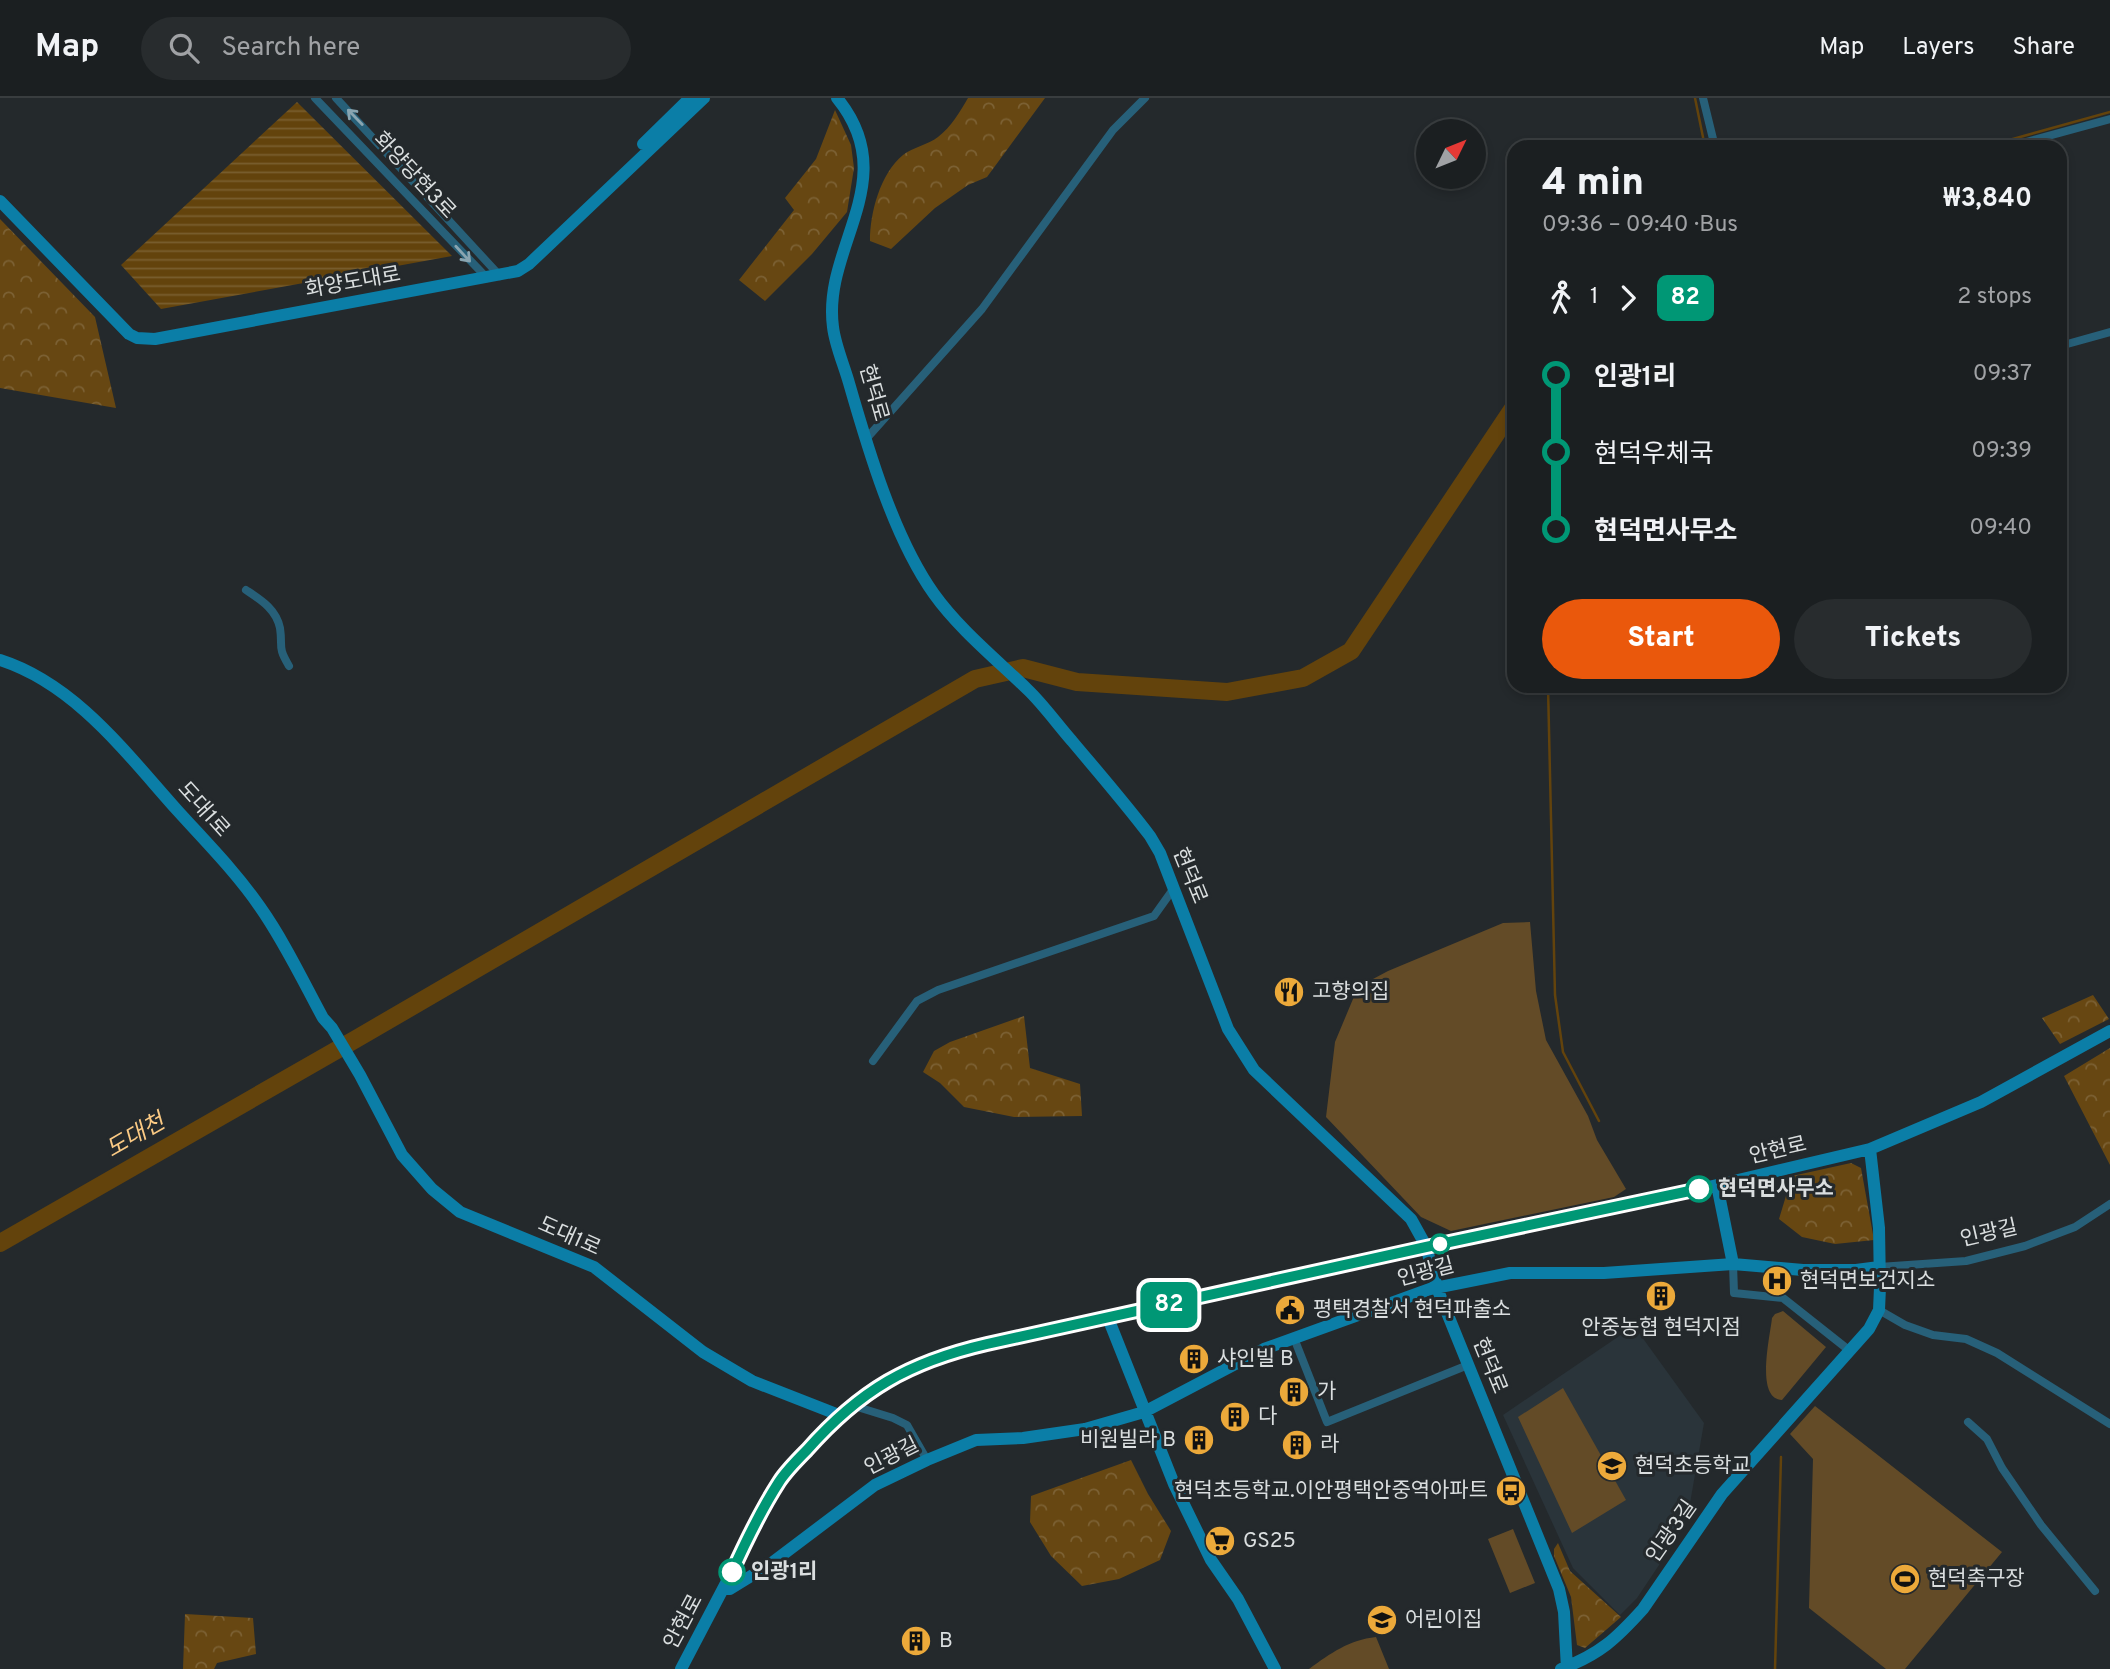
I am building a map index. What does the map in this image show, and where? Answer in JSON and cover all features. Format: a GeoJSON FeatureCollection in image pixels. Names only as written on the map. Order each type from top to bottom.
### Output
{"type":"FeatureCollection","features":[{"type":"Feature","properties":{"kind":"street","name":"화양당현3로"},"geometry":{"type":"LineString","coordinates":[[315,98],[492,275]]}},
{"type":"Feature","properties":{"kind":"street","name":"화양당현3로"},"geometry":{"type":"LineString","coordinates":[[336,98],[492,275]]}},
{"type":"Feature","properties":{"kind":"street","name":"화양도대로"},"geometry":{"type":"LineString","coordinates":[[0,201],[129,334],[145,340],[492,275],[517,264],[690,98]]}},
{"type":"Feature","properties":{"kind":"street","name":"화양도대로"},"geometry":{"type":"LineString","coordinates":[[0,190],[140,335],[518,271],[529,264],[704,98]]}},
{"type":"Feature","properties":{"kind":"street","name":"현덕로"},"geometry":{"type":"LineString","coordinates":[[837,98],[848,111],[863,148],[864,176],[857,213],[834,295],[833,327],[866,439],[904,541],[925,580],[943,605],[1037,700],[1136,818],[1160,853],[1228,1029],[1254,1070],[1411,1219],[1426,1247],[1437,1288],[1559,1589],[1564,1612],[1565,1668]]}},
{"type":"Feature","properties":{"kind":"street"},"geometry":{"type":"LineString","coordinates":[[866,439],[982,309],[1113,130],[1145,98]]}},
{"type":"Feature","properties":{"kind":"street"},"geometry":{"type":"LineString","coordinates":[[1703,98],[1713,140]]}},
{"type":"Feature","properties":{"kind":"street"},"geometry":{"type":"LineString","coordinates":[[2034,140],[2110,119]]}},
{"type":"Feature","properties":{"kind":"street"},"geometry":{"type":"LineString","coordinates":[[2067,344],[2110,332]]}},
{"type":"Feature","properties":{"kind":"street"},"geometry":{"type":"LineString","coordinates":[[246,590],[272,609],[280,627],[280,651],[289,666]]}},
{"type":"Feature","properties":{"kind":"street","name":"도대1로"},"geometry":{"type":"LineString","coordinates":[[0,660],[68,696],[94,719],[225,863],[260,907],[323,1018],[332,1028],[360,1075],[402,1155],[432,1189],[460,1212],[594,1267],[703,1352],[752,1381],[839,1415]]}},
{"type":"Feature","properties":{"kind":"street"},"geometry":{"type":"LineString","coordinates":[[873,1061],[917,1001],[938,990],[1154,916],[1174,888]]}},
{"type":"Feature","properties":{"kind":"street","name":"안현로"},"geometry":{"type":"LineString","coordinates":[[681,1669],[780,1480],[839,1415],[878,1386],[919,1364],[963,1350],[1870,1149],[1981,1102],[2110,1031]]}},
{"type":"Feature","properties":{"kind":"street"},"geometry":{"type":"LineString","coordinates":[[1870,1149],[1879,1228],[1880,1310],[1905,1325],[1933,1335],[1966,1339],[1997,1353],[2110,1424]]}},
{"type":"Feature","properties":{"kind":"street"},"geometry":{"type":"LineString","coordinates":[[1717,1185],[1734,1264],[1734,1293],[1783,1298],[1850,1351]]}},
{"type":"Feature","properties":{"kind":"street","name":"인광길"},"geometry":{"type":"LineString","coordinates":[[724,1589],[730,1589],[769,1565],[875,1485],[927,1460],[976,1440],[1023,1438],[1085,1429],[1144,1412],[1264,1349],[1437,1288],[1510,1273],[1604,1273],[1734,1264],[1803,1270],[1856,1270],[1966,1261],[2025,1247],[2075,1227],[2110,1204]]}},
{"type":"Feature","properties":{"kind":"street","name":"인광3길"},"geometry":{"type":"LineString","coordinates":[[1565,1668],[1594,1655],[1628,1626],[1643,1609],[1722,1494],[1869,1329],[1880,1310]]}},
{"type":"Feature","properties":{"kind":"street"},"geometry":{"type":"LineString","coordinates":[[1108,1318],[1174,1484],[1211,1560],[1238,1599],[1275,1669]]}},
{"type":"Feature","properties":{"kind":"street"},"geometry":{"type":"LineString","coordinates":[[1294,1338],[1327,1422],[1468,1365]]}},
{"type":"Feature","properties":{"kind":"street"},"geometry":{"type":"LineString","coordinates":[[851,1405],[893,1418],[907,1426],[927,1460]]}},
{"type":"Feature","properties":{"kind":"street"},"geometry":{"type":"LineString","coordinates":[[1968,1423],[1986,1439],[2002,1468],[2042,1525],[2095,1591]]}},
{"type":"Feature","properties":{"kind":"shaded area"},"geometry":{"type":"Polygon","coordinates":[[[297,102],[452,256],[161,309],[121,265],[297,102]]]}},
{"type":"Feature","properties":{"kind":"shaded area"},"geometry":{"type":"Polygon","coordinates":[[[1530,922],[1536,991],[1546,1040],[1588,1116],[1597,1140],[1626,1189],[1614,1197],[1451,1231],[1421,1217],[1326,1117],[1335,1042],[1358,987],[1388,971],[1503,923],[1530,922]]]}},
{"type":"Feature","properties":{"kind":"shaded area"},"geometry":{"type":"Polygon","coordinates":[[[1783,1311],[1826,1347],[1782,1400],[1774,1397],[1769,1389],[1766,1366],[1772,1318],[1783,1311]]]}},
{"type":"Feature","properties":{"kind":"shaded area","name":"현덕초등학교"},"geometry":{"type":"Polygon","coordinates":[[[1634,1326],[1704,1423],[1689,1509],[1677,1538],[1637,1598],[1620,1615],[1573,1568],[1503,1415],[1634,1326]]]}},
{"type":"Feature","properties":{"kind":"shaded area"},"geometry":{"type":"Polygon","coordinates":[[[1563,1388],[1626,1500],[1572,1533],[1518,1417],[1563,1388]]]}},
{"type":"Feature","properties":{"kind":"shaded area"},"geometry":{"type":"Polygon","coordinates":[[[1815,1406],[2002,1552],[1905,1669],[1886,1669],[1809,1608],[1813,1459],[1790,1434],[1815,1406]]]}},
{"type":"Feature","properties":{"kind":"shaded area"},"geometry":{"type":"Polygon","coordinates":[[[1513,1529],[1535,1583],[1510,1593],[1488,1539],[1513,1529]]]}},
{"type":"Feature","properties":{"kind":"shaded area"},"geometry":{"type":"Polygon","coordinates":[[[1376,1637],[1389,1669],[1309,1669],[1349,1644],[1376,1637]]]}},
{"type":"Feature","properties":{"kind":"green space"},"geometry":{"type":"Polygon","coordinates":[[[968,98],[1045,98],[987,177],[968,185],[935,208],[891,249],[870,241],[874,206],[888,173],[903,155],[943,133],[968,98]]]}},
{"type":"Feature","properties":{"kind":"green space"},"geometry":{"type":"Polygon","coordinates":[[[835,110],[851,145],[854,168],[847,212],[812,254],[765,301],[739,280],[794,210],[785,198],[816,159],[835,110]]]}},
{"type":"Feature","properties":{"kind":"green space"},"geometry":{"type":"Polygon","coordinates":[[[0,219],[95,317],[116,408],[0,388],[0,219]]]}},
{"type":"Feature","properties":{"kind":"green space"},"geometry":{"type":"Polygon","coordinates":[[[2093,995],[2109,1019],[2060,1044],[2042,1018],[2093,995]]]}},
{"type":"Feature","properties":{"kind":"green space"},"geometry":{"type":"Polygon","coordinates":[[[1024,1016],[1030,1068],[1080,1084],[1082,1116],[1014,1117],[964,1107],[940,1083],[923,1072],[934,1051],[950,1042],[1024,1016]]]}},
{"type":"Feature","properties":{"kind":"green space"},"geometry":{"type":"Polygon","coordinates":[[[2110,1048],[2110,1165],[2064,1076],[2110,1048]]]}},
{"type":"Feature","properties":{"kind":"green space"},"geometry":{"type":"Polygon","coordinates":[[[1851,1163],[1861,1168],[1874,1240],[1835,1244],[1802,1237],[1779,1219],[1792,1176],[1851,1163]]]}},
{"type":"Feature","properties":{"kind":"green space"},"geometry":{"type":"Polygon","coordinates":[[[1131,1460],[1171,1531],[1160,1560],[1119,1579],[1082,1586],[1051,1556],[1030,1522],[1031,1496],[1131,1460]]]}},
{"type":"Feature","properties":{"kind":"green space"},"geometry":{"type":"Polygon","coordinates":[[[1558,1543],[1570,1571],[1621,1617],[1585,1648],[1577,1645],[1571,1597],[1554,1556],[1558,1543]]]}},
{"type":"Feature","properties":{"kind":"green space"},"geometry":{"type":"Polygon","coordinates":[[[185,1614],[253,1618],[256,1654],[217,1663],[214,1669],[183,1669],[185,1614]]]}},
{"type":"Feature","properties":{"kind":"waterway"},"geometry":{"type":"LineString","coordinates":[[1695,98],[1704,140]]}},
{"type":"Feature","properties":{"kind":"waterway"},"geometry":{"type":"LineString","coordinates":[[2009,140],[2110,112]]}},
{"type":"Feature","properties":{"kind":"waterway","name":"도대천"},"geometry":{"type":"LineString","coordinates":[[0,1243],[975,679],[1023,668],[1077,682],[1227,692],[1303,678],[1351,651],[1507,417]]}},
{"type":"Feature","properties":{"kind":"waterway"},"geometry":{"type":"LineString","coordinates":[[1548,693],[1555,995],[1563,1052],[1599,1121]]}},
{"type":"Feature","properties":{"kind":"waterway"},"geometry":{"type":"LineString","coordinates":[[1775,1669],[1781,1457]]}},
{"type":"Feature","properties":{"kind":"bus line","name":"82"},"geometry":{"type":"LineString","coordinates":[[732,1572],[780,1480],[810,1446],[851,1405],[878,1386],[919,1364],[987,1344],[1699,1189]]}},
{"type":"Feature","properties":{"kind":"place","name":"고향의집"},"geometry":{"type":"Point","coordinates":[1289,992]}},
{"type":"Feature","properties":{"kind":"place","name":"현덕면사무소"},"geometry":{"type":"Point","coordinates":[1699,1189]}},
{"type":"Feature","properties":{"kind":"place","name":"현덕면보건지소"},"geometry":{"type":"Point","coordinates":[1777,1281]}},
{"type":"Feature","properties":{"kind":"place","name":"안중농협 현덕지점"},"geometry":{"type":"Point","coordinates":[1661,1296]}},
{"type":"Feature","properties":{"kind":"place","name":"평택경찰서 현덕파출소"},"geometry":{"type":"Point","coordinates":[1290,1310]}},
{"type":"Feature","properties":{"kind":"place","name":"샤인빌 B"},"geometry":{"type":"Point","coordinates":[1194,1359]}},
{"type":"Feature","properties":{"kind":"place","name":"가"},"geometry":{"type":"Point","coordinates":[1294,1392]}},
{"type":"Feature","properties":{"kind":"place","name":"다"},"geometry":{"type":"Point","coordinates":[1235,1417]}},
{"type":"Feature","properties":{"kind":"place","name":"비원빌라 B"},"geometry":{"type":"Point","coordinates":[1199,1440]}},
{"type":"Feature","properties":{"kind":"place","name":"라"},"geometry":{"type":"Point","coordinates":[1297,1445]}},
{"type":"Feature","properties":{"kind":"place","name":"현덕초등학교"},"geometry":{"type":"Point","coordinates":[1612,1466]}},
{"type":"Feature","properties":{"kind":"place","name":"현덕초등학교.이안평택안중역아파트"},"geometry":{"type":"Point","coordinates":[1511,1491]}},
{"type":"Feature","properties":{"kind":"place","name":"GS25"},"geometry":{"type":"Point","coordinates":[1220,1541]}},
{"type":"Feature","properties":{"kind":"place","name":"인광1리"},"geometry":{"type":"Point","coordinates":[732,1572]}},
{"type":"Feature","properties":{"kind":"place","name":"현덕축구장"},"geometry":{"type":"Point","coordinates":[1905,1579]}},
{"type":"Feature","properties":{"kind":"place","name":"어린이집"},"geometry":{"type":"Point","coordinates":[1382,1620]}},
{"type":"Feature","properties":{"kind":"place","name":"B"},"geometry":{"type":"Point","coordinates":[916,1641]}}]}
